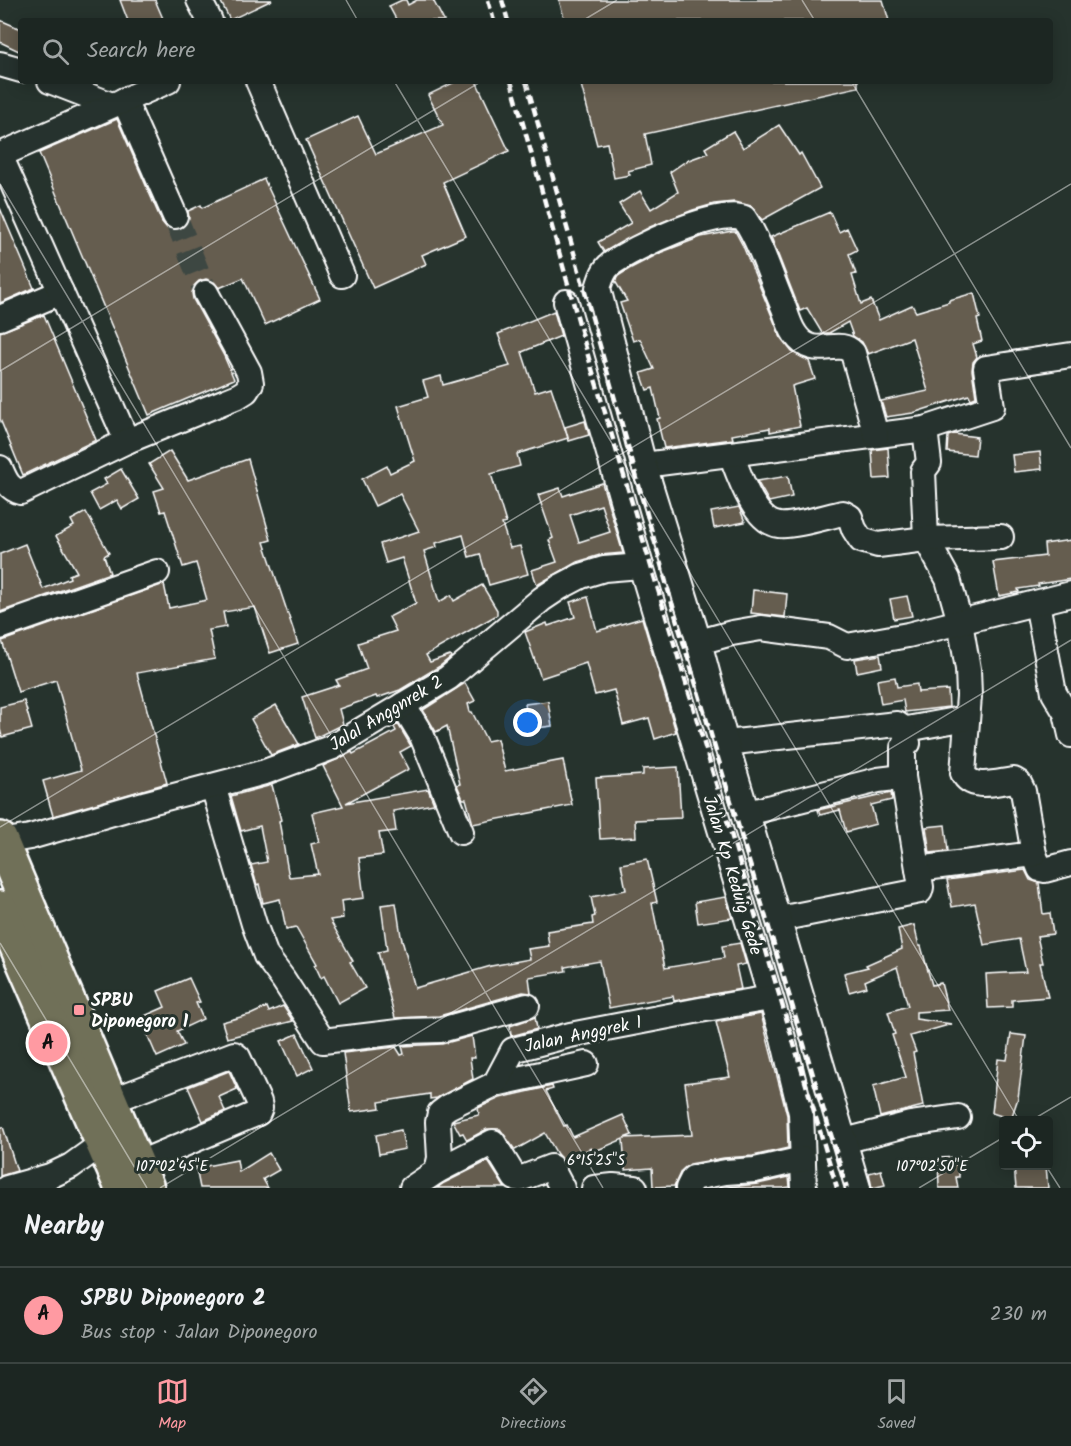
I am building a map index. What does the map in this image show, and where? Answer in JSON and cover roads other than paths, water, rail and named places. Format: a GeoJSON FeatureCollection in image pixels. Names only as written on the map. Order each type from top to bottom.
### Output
{"type":"FeatureCollection","features":[{"type":"Feature","properties":{"kind":"highway"},"geometry":{"type":"LineString","coordinates":[[1,841],[135,1180]]}},
{"type":"Feature","properties":{"kind":"highway"},"geometry":{"type":"LineString","coordinates":[[0,908],[112,1125]]}},
{"type":"Feature","properties":{"kind":"street"},"geometry":{"type":"LineString","coordinates":[[199,0],[208,18]]}},
{"type":"Feature","properties":{"kind":"street"},"geometry":{"type":"LineString","coordinates":[[0,64],[18,69]]}},
{"type":"Feature","properties":{"kind":"street"},"geometry":{"type":"LineString","coordinates":[[60,84],[118,102],[176,216]]}},
{"type":"Feature","properties":{"kind":"street"},"geometry":{"type":"LineString","coordinates":[[127,441],[0,155],[161,84]]}},
{"type":"Feature","properties":{"kind":"street"},"geometry":{"type":"LineString","coordinates":[[259,84],[342,275]]}},
{"type":"Feature","properties":{"kind":"street"},"geometry":{"type":"LineString","coordinates":[[858,1188],[726,743],[699,642],[644,465],[598,288],[603,272],[610,265],[649,243],[708,219],[740,216],[759,247],[795,335],[812,348],[821,349],[842,345],[848,347],[852,353],[876,435]]}},
{"type":"Feature","properties":{"kind":"street"},"geometry":{"type":"LineString","coordinates":[[0,318],[61,292]]}},
{"type":"Feature","properties":{"kind":"street"},"geometry":{"type":"LineString","coordinates":[[0,468],[6,483],[14,491],[21,492],[127,441],[246,391],[251,383],[249,372],[206,293]]}},
{"type":"Feature","properties":{"kind":"street","name":"Jalan Kp Keduig Gede"},"geometry":{"type":"LineString","coordinates":[[566,302],[641,566],[783,1038],[801,1113],[804,1188]]}},
{"type":"Feature","properties":{"kind":"street"},"geometry":{"type":"LineString","coordinates":[[644,465],[925,429],[992,407],[986,368],[1071,355]]}},
{"type":"Feature","properties":{"kind":"street"},"geometry":{"type":"LineString","coordinates":[[925,429],[928,463],[923,471],[926,539],[948,579],[960,622],[968,669],[969,696],[963,773],[967,780],[974,784],[1014,780],[1019,783],[1023,791],[1034,854],[1042,870],[1071,863]]}},
{"type":"Feature","properties":{"kind":"street"},"geometry":{"type":"LineString","coordinates":[[731,454],[743,484],[757,509],[766,520],[779,525],[843,513],[850,517],[861,540],[878,545],[926,539],[1001,537]]}},
{"type":"Feature","properties":{"kind":"street","name":"Jalal Anggnrek 2"},"geometry":{"type":"LineString","coordinates":[[1,841],[30,837],[265,772],[333,747],[448,678],[542,599],[560,587],[604,568],[641,566]]}},
{"type":"Feature","properties":{"kind":"street"},"geometry":{"type":"LineString","coordinates":[[0,627],[157,572]]}},
{"type":"Feature","properties":{"kind":"street"},"geometry":{"type":"LineString","coordinates":[[699,642],[761,628],[829,637],[847,646],[908,635],[1071,594]]}},
{"type":"Feature","properties":{"kind":"street"},"geometry":{"type":"LineString","coordinates":[[1037,603],[1053,693],[1066,712],[1071,735]]}},
{"type":"Feature","properties":{"kind":"street"},"geometry":{"type":"LineString","coordinates":[[403,705],[422,736],[461,832]]}},
{"type":"Feature","properties":{"kind":"street"},"geometry":{"type":"LineString","coordinates":[[903,729],[967,718]]}},
{"type":"Feature","properties":{"kind":"street"},"geometry":{"type":"LineString","coordinates":[[726,743],[897,724],[903,729],[908,743],[903,748],[903,777],[921,887],[917,893],[778,920]]}},
{"type":"Feature","properties":{"kind":"street"},"geometry":{"type":"LineString","coordinates":[[747,813],[878,780],[903,777]]}},
{"type":"Feature","properties":{"kind":"street"},"geometry":{"type":"LineString","coordinates":[[213,786],[254,924],[266,956],[323,1041],[407,1031],[441,1030],[527,1006]]}},
{"type":"Feature","properties":{"kind":"street"},"geometry":{"type":"LineString","coordinates":[[918,869],[1034,854]]}},
{"type":"Feature","properties":{"kind":"street","name":"Jalan Anggrek 1"},"geometry":{"type":"LineString","coordinates":[[495,1084],[509,1054],[518,1048],[570,1035],[770,998]]}},
{"type":"Feature","properties":{"kind":"street"},"geometry":{"type":"LineString","coordinates":[[8,1188],[50,1176],[71,1166],[112,1125],[234,1054],[238,1057],[259,1102],[261,1108],[258,1113],[135,1180]]}},
{"type":"Feature","properties":{"kind":"street"},"geometry":{"type":"LineString","coordinates":[[438,1171],[440,1158],[438,1122],[440,1113],[448,1107],[495,1084],[586,1064]]}},
{"type":"Feature","properties":{"kind":"street"},"geometry":{"type":"LineString","coordinates":[[844,1141],[910,1124],[958,1117]]}},
{"type":"Feature","properties":{"kind":"street"},"geometry":{"type":"LineString","coordinates":[[412,1188],[438,1171],[493,1142],[515,1178],[520,1179],[551,1167],[562,1188]]}},
{"type":"Feature","properties":{"kind":"street"},"geometry":{"type":"LineString","coordinates":[[688,1188],[693,1178],[755,1170],[803,1159]]}},
{"type":"Feature","properties":{"kind":"street"},"geometry":{"type":"LineString","coordinates":[[594,1188],[613,1186],[634,1188]]}},
{"type":"Feature","properties":{"kind":"tunnel"},"geometry":{"type":"LineString","coordinates":[[175,216],[206,293]]}},
{"type":"Feature","properties":{"kind":"railway"},"geometry":{"type":"LineString","coordinates":[[488,0],[493,18]]}},
{"type":"Feature","properties":{"kind":"railway"},"geometry":{"type":"LineString","coordinates":[[502,0],[507,18]]}},
{"type":"Feature","properties":{"kind":"railway"},"geometry":{"type":"LineString","coordinates":[[512,84],[589,359],[837,1188]]}},
{"type":"Feature","properties":{"kind":"railway"},"geometry":{"type":"LineString","coordinates":[[527,84],[676,618],[847,1188]]}},
{"type":"Feature","properties":{"kind":"place","name":"SPBU Diponegoro 1"},"geometry":{"type":"Point","coordinates":[79,1010]}},
{"type":"Feature","properties":{"kind":"place","name":"SPBU Diponegoro 2"},"geometry":{"type":"Point","coordinates":[48,1043]}}]}
